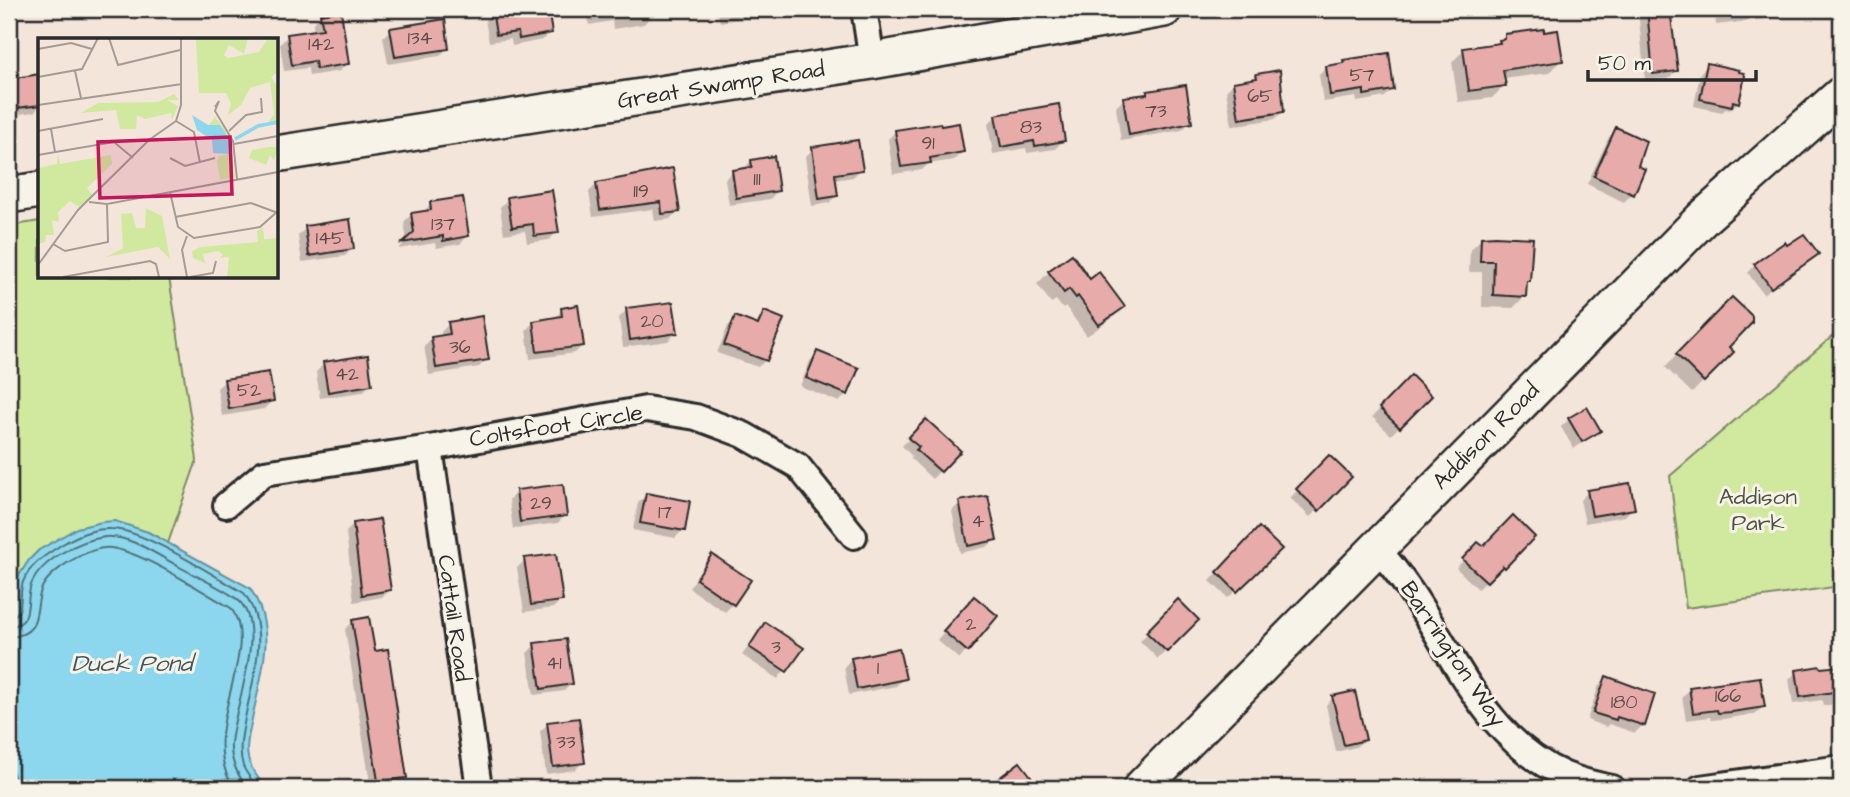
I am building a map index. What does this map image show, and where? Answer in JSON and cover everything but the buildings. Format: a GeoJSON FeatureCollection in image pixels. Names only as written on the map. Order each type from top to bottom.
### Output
{"type":"FeatureCollection","features":[{"type":"Feature","properties":{"kind":"main road","name":"Great Swamp Road"},"geometry":{"type":"LineString","coordinates":[[278,154],[872,61],[1164,9]]}},
{"type":"Feature","properties":{"kind":"main road","name":"Addison Road"},"geometry":{"type":"LineString","coordinates":[[1141,788],[1703,218],[1841,95]]}},
{"type":"Feature","properties":{"kind":"main road"},"geometry":{"type":"LineString","coordinates":[[9,195],[38,190]]}},
{"type":"Feature","properties":{"kind":"street"},"geometry":{"type":"LineString","coordinates":[[864,9],[872,61]]}},
{"type":"Feature","properties":{"kind":"street","name":"Coltsfoot Circle"},"geometry":{"type":"LineString","coordinates":[[226,505],[264,473],[430,448],[646,409],[696,417],[744,435],[798,466],[854,536]]}},
{"type":"Feature","properties":{"kind":"street","name":"Cattail Road"},"geometry":{"type":"LineString","coordinates":[[430,448],[479,788]]}},
{"type":"Feature","properties":{"kind":"street","name":"Barrington Way"},"geometry":{"type":"LineString","coordinates":[[1376,548],[1400,576],[1476,697],[1506,733],[1564,775],[1612,788]]}},
{"type":"Feature","properties":{"kind":"street"},"geometry":{"type":"LineString","coordinates":[[1700,788],[1841,768]]}},
{"type":"Feature","properties":{"kind":"green space"},"geometry":{"type":"Polygon","coordinates":[[[38,221],[38,278],[169,278],[197,460],[168,543],[148,532],[39,550],[18,580],[9,639],[9,226],[38,221]]]}},
{"type":"Feature","properties":{"kind":"green space","name":"Addison Park"},"geometry":{"type":"Polygon","coordinates":[[[1841,329],[1841,586],[1686,608],[1670,476],[1841,329]]]}},
{"type":"Feature","properties":{"kind":"water","name":"Duck Pond"},"geometry":{"type":"Polygon","coordinates":[[[115,521],[148,532],[250,588],[264,621],[265,655],[247,750],[252,769],[266,788],[19,788],[9,763],[9,639],[16,580],[39,550],[77,528],[115,521]]]}}]}
